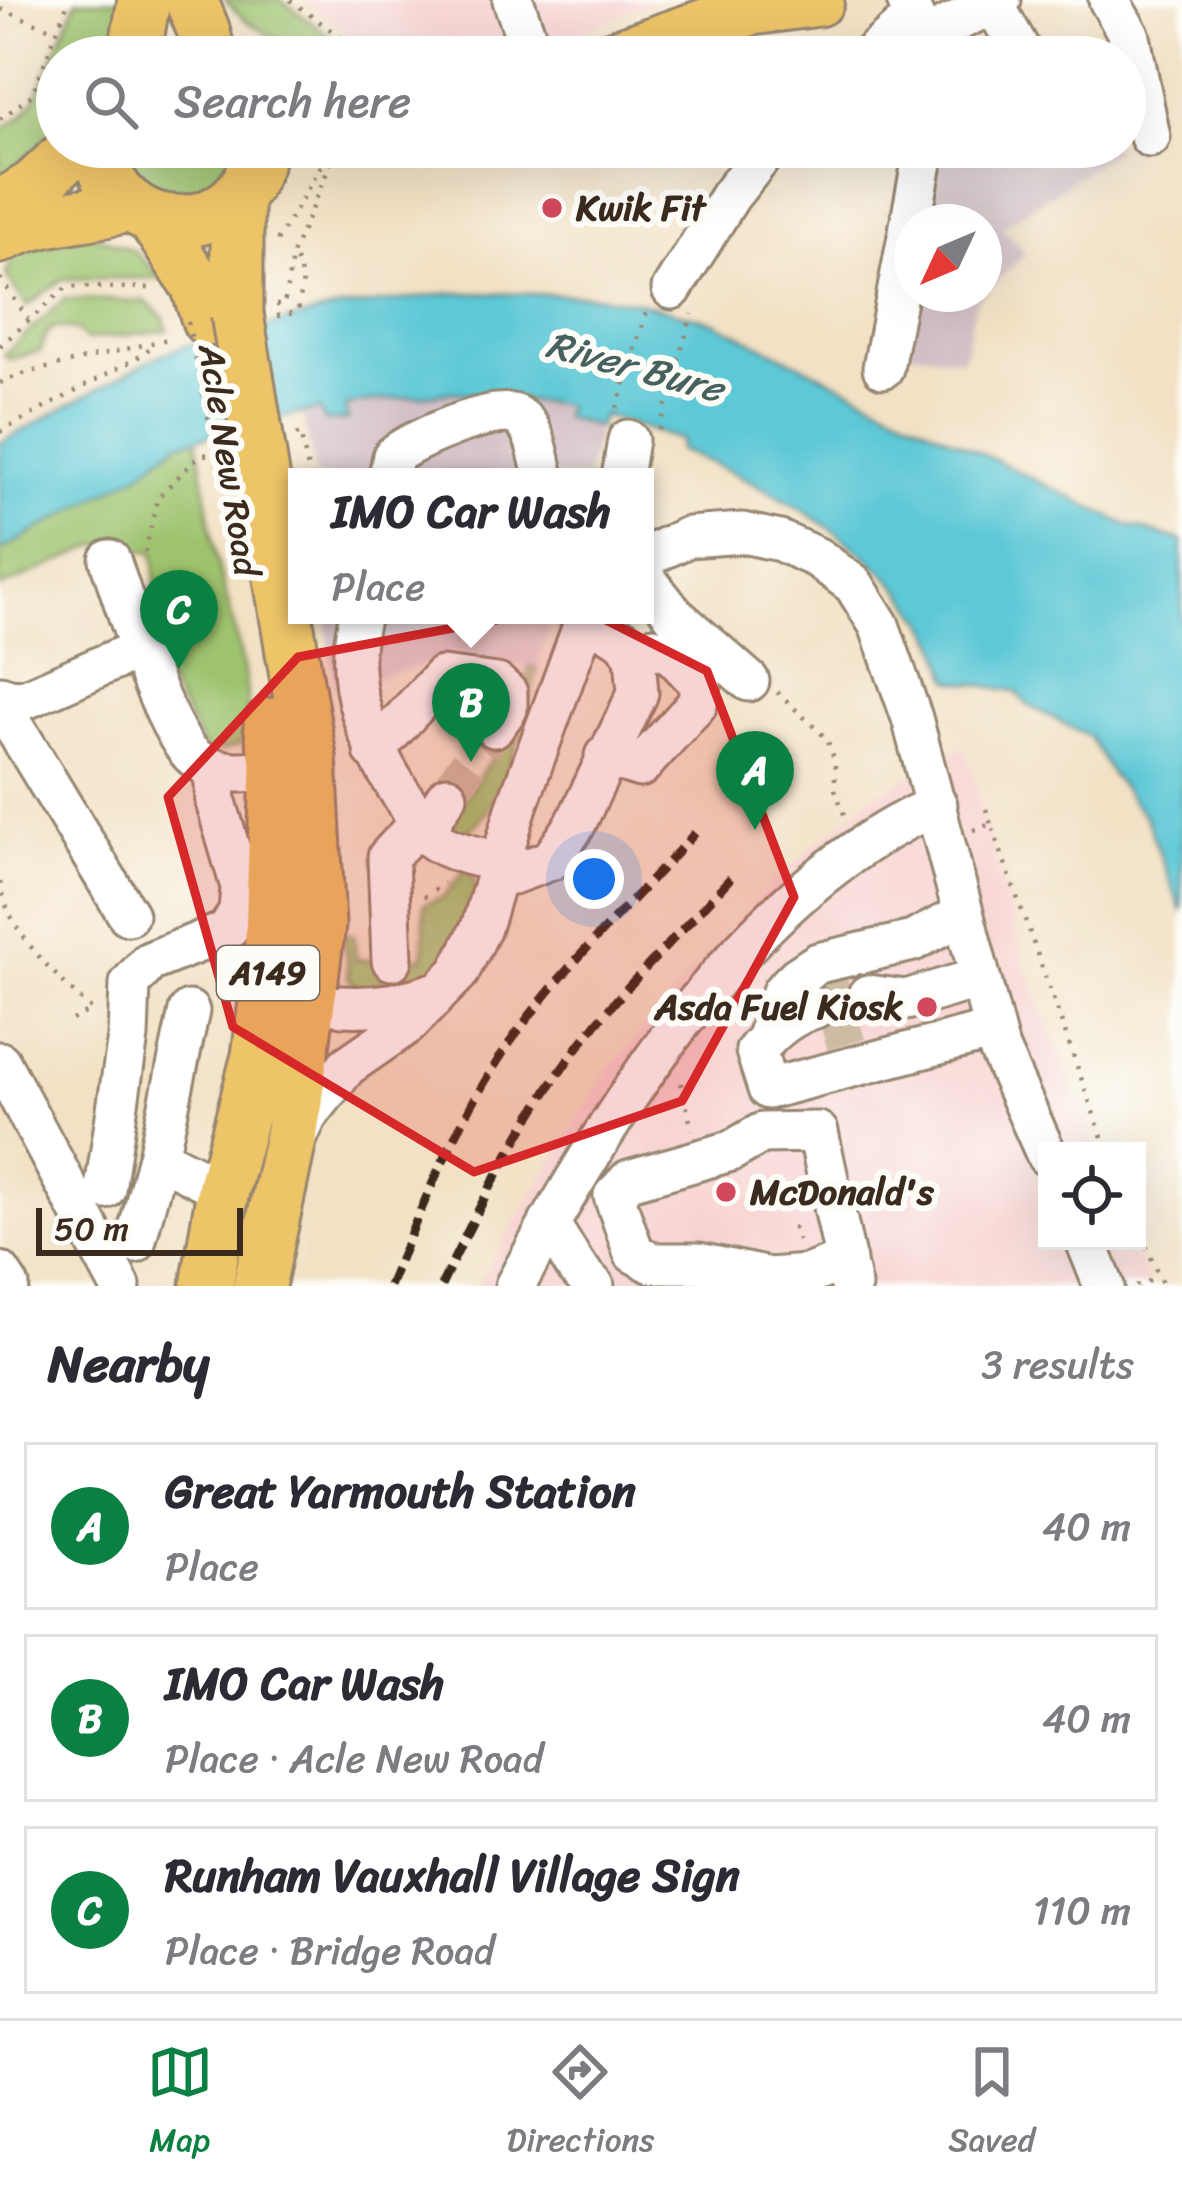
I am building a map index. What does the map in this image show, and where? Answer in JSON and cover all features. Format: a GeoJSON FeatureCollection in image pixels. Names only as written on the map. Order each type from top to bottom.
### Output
{"type":"FeatureCollection","features":[{"type":"Feature","properties":{"kind":"main road"},"geometry":{"type":"LineString","coordinates":[[138,36],[144,0]]}},
{"type":"Feature","properties":{"kind":"main road"},"geometry":{"type":"LineString","coordinates":[[190,0],[205,36]]}},
{"type":"Feature","properties":{"kind":"main road"},"geometry":{"type":"LineString","coordinates":[[666,36],[752,3],[818,0]]}},
{"type":"Feature","properties":{"kind":"main road"},"geometry":{"type":"LineString","coordinates":[[0,207],[53,168]]}},
{"type":"Feature","properties":{"kind":"main road","name":"A149"},"geometry":{"type":"LineString","coordinates":[[104,168],[142,211]]}},
{"type":"Feature","properties":{"kind":"main road"},"geometry":{"type":"LineString","coordinates":[[0,237],[51,218],[142,211],[191,221],[216,214],[274,168]]}},
{"type":"Feature","properties":{"kind":"main road","name":"Acle New Road"},"geometry":{"type":"LineString","coordinates":[[259,1286],[319,1009],[319,925],[310,757],[275,653],[222,454],[216,314],[282,168]]}},
{"type":"Feature","properties":{"kind":"main road","name":"Acle New Road"},"geometry":{"type":"LineString","coordinates":[[142,211],[216,314],[275,653],[277,767],[270,962],[258,1056],[223,1190],[207,1286]]}},
{"type":"Feature","properties":{"kind":"main road","name":"A149"},"geometry":{"type":"LineString","coordinates":[[270,962],[275,995],[288,1010],[319,1009]]}},
{"type":"Feature","properties":{"kind":"main road","name":"A149"},"geometry":{"type":"LineString","coordinates":[[226,1286],[280,1025],[319,1009]]}},
{"type":"Feature","properties":{"kind":"street"},"geometry":{"type":"LineString","coordinates":[[513,0],[526,36]]}},
{"type":"Feature","properties":{"kind":"street"},"geometry":{"type":"LineString","coordinates":[[1109,0],[1129,36]]}},
{"type":"Feature","properties":{"kind":"street"},"geometry":{"type":"LineString","coordinates":[[918,28],[997,2],[1014,36]]}},
{"type":"Feature","properties":{"kind":"street"},"geometry":{"type":"LineString","coordinates":[[1146,117],[1150,137]]}},
{"type":"Feature","properties":{"kind":"street"},"geometry":{"type":"LineString","coordinates":[[670,303],[730,196],[752,168]]}},
{"type":"Feature","properties":{"kind":"street"},"geometry":{"type":"LineString","coordinates":[[883,368],[921,168]]}},
{"type":"Feature","properties":{"kind":"street"},"geometry":{"type":"LineString","coordinates":[[391,468],[393,456],[410,441],[504,411],[521,417],[541,468]]}},
{"type":"Feature","properties":{"kind":"street"},"geometry":{"type":"LineString","coordinates":[[654,553],[688,537],[743,533],[780,541],[818,558],[854,585],[880,626],[912,718],[994,1030],[1041,1142]]}},
{"type":"Feature","properties":{"kind":"street"},"geometry":{"type":"LineString","coordinates":[[128,555],[140,649],[181,742],[195,758],[214,768],[245,773],[277,767]]}},
{"type":"Feature","properties":{"kind":"street"},"geometry":{"type":"LineString","coordinates":[[654,589],[675,616],[759,683]]}},
{"type":"Feature","properties":{"kind":"street"},"geometry":{"type":"LineString","coordinates":[[357,624],[351,644],[352,674],[374,751],[458,852],[513,874],[551,860],[575,825],[638,693],[635,657],[625,641],[597,624]]}},
{"type":"Feature","properties":{"kind":"street"},"geometry":{"type":"LineString","coordinates":[[286,1161],[307,1116],[347,1066],[408,1024],[459,972],[481,928],[584,624]]}},
{"type":"Feature","properties":{"kind":"street"},"geometry":{"type":"LineString","coordinates":[[605,756],[640,767],[697,704],[701,685],[671,653],[653,647],[635,657]]}},
{"type":"Feature","properties":{"kind":"street"},"geometry":{"type":"LineString","coordinates":[[0,699],[28,698],[140,649]]}},
{"type":"Feature","properties":{"kind":"street"},"geometry":{"type":"LineString","coordinates":[[374,751],[442,677],[497,683],[507,693],[507,709],[494,727]]}},
{"type":"Feature","properties":{"kind":"street"},"geometry":{"type":"LineString","coordinates":[[0,699],[128,915]]}},
{"type":"Feature","properties":{"kind":"street"},"geometry":{"type":"LineString","coordinates":[[105,1189],[128,1037],[130,984],[149,962],[226,931],[239,911],[241,887],[216,802],[214,768]]}},
{"type":"Feature","properties":{"kind":"street"},"geometry":{"type":"LineString","coordinates":[[514,1286],[618,1107],[747,946],[805,891],[866,846],[937,806]]}},
{"type":"Feature","properties":{"kind":"street"},"geometry":{"type":"LineString","coordinates":[[392,960],[388,857],[430,817]]}},
{"type":"Feature","properties":{"kind":"street"},"geometry":{"type":"LineString","coordinates":[[888,982],[962,914]]}},
{"type":"Feature","properties":{"kind":"street"},"geometry":{"type":"LineString","coordinates":[[767,1037],[782,992],[796,976],[818,963],[888,982],[979,978]]}},
{"type":"Feature","properties":{"kind":"street"},"geometry":{"type":"LineString","coordinates":[[319,1009],[403,1004],[442,992]]}},
{"type":"Feature","properties":{"kind":"street"},"geometry":{"type":"LineString","coordinates":[[816,1010],[802,1012],[756,1051],[768,1089],[994,1030]]}},
{"type":"Feature","properties":{"kind":"street"},"geometry":{"type":"LineString","coordinates":[[135,1243],[189,1011]]}},
{"type":"Feature","properties":{"kind":"street"},"geometry":{"type":"LineString","coordinates":[[0,1062],[120,1286]]}},
{"type":"Feature","properties":{"kind":"street"},"geometry":{"type":"LineString","coordinates":[[818,1132],[849,1273],[706,1281],[699,1263],[652,1263],[634,1253],[614,1196],[629,1180],[731,1151],[762,1133],[818,1132]]}},
{"type":"Feature","properties":{"kind":"street"},"geometry":{"type":"LineString","coordinates":[[158,1157],[223,1190]]}},
{"type":"Feature","properties":{"kind":"street"},"geometry":{"type":"LineString","coordinates":[[549,1222],[576,1267],[594,1286]]}},
{"type":"Feature","properties":{"kind":"street"},"geometry":{"type":"LineString","coordinates":[[1090,1250],[1104,1286]]}},
{"type":"Feature","properties":{"kind":"street"},"geometry":{"type":"LineString","coordinates":[[0,1272],[9,1286]]}},
{"type":"Feature","properties":{"kind":"path"},"geometry":{"type":"LineString","coordinates":[[54,36],[70,0]]}},
{"type":"Feature","properties":{"kind":"path"},"geometry":{"type":"LineString","coordinates":[[290,0],[339,36]]}},
{"type":"Feature","properties":{"kind":"path"},"geometry":{"type":"LineString","coordinates":[[2,9],[56,31]]}},
{"type":"Feature","properties":{"kind":"path"},"geometry":{"type":"LineString","coordinates":[[0,119],[32,95],[36,84]]}},
{"type":"Feature","properties":{"kind":"path"},"geometry":{"type":"LineString","coordinates":[[128,555],[158,497],[200,455],[222,454],[216,314],[284,305],[293,252],[288,168]]}},
{"type":"Feature","properties":{"kind":"path"},"geometry":{"type":"LineString","coordinates":[[269,256],[310,183],[296,168]]}},
{"type":"Feature","properties":{"kind":"path"},"geometry":{"type":"LineString","coordinates":[[0,278],[28,320]]}},
{"type":"Feature","properties":{"kind":"path"},"geometry":{"type":"LineString","coordinates":[[0,346],[67,286],[154,288]]}},
{"type":"Feature","properties":{"kind":"path"},"geometry":{"type":"LineString","coordinates":[[631,442],[670,303]]}},
{"type":"Feature","properties":{"kind":"path"},"geometry":{"type":"LineString","coordinates":[[631,442],[670,303]]}},
{"type":"Feature","properties":{"kind":"path"},"geometry":{"type":"LineString","coordinates":[[0,432],[137,358],[159,341]]}},
{"type":"Feature","properties":{"kind":"path"},"geometry":{"type":"LineString","coordinates":[[759,683],[827,739],[835,761],[835,790],[847,823],[866,846]]}},
{"type":"Feature","properties":{"kind":"path"},"geometry":{"type":"LineString","coordinates":[[986,809],[1105,1142]]}},
{"type":"Feature","properties":{"kind":"path"},"geometry":{"type":"LineString","coordinates":[[974,830],[991,824]]}},
{"type":"Feature","properties":{"kind":"path"},"geometry":{"type":"LineString","coordinates":[[0,882],[13,919],[47,966],[92,1010]]}},
{"type":"Feature","properties":{"kind":"path"},"geometry":{"type":"LineString","coordinates":[[1146,1246],[1162,1286]]}},
{"type":"Feature","properties":{"kind":"path"},"geometry":{"type":"LineString","coordinates":[[1136,1286],[1159,1277]]}},
{"type":"Feature","properties":{"kind":"highlighted area"},"geometry":{"type":"Polygon","coordinates":[[[576,605],[707,671],[794,897],[682,1101],[474,1172],[233,1027],[168,797],[298,657],[576,605]]]}},
{"type":"Feature","properties":{"kind":"shaded area"},"geometry":{"type":"Polygon","coordinates":[[[303,0],[654,0],[573,36],[350,36],[303,0]]]}},
{"type":"Feature","properties":{"kind":"shaded area"},"geometry":{"type":"Polygon","coordinates":[[[939,168],[1089,168],[1002,227],[1002,204],[933,204],[939,168]]]}},
{"type":"Feature","properties":{"kind":"shaded area"},"geometry":{"type":"Polygon","coordinates":[[[1002,227],[1025,253],[1002,276],[1002,227]]]}},
{"type":"Feature","properties":{"kind":"shaded area"},"geometry":{"type":"Polygon","coordinates":[[[911,312],[974,312],[963,359],[903,351],[911,312]]]}},
{"type":"Feature","properties":{"kind":"shaded area"},"geometry":{"type":"Polygon","coordinates":[[[454,392],[566,405],[563,417],[599,427],[588,468],[314,468],[302,413],[320,409],[326,421],[335,422],[348,420],[345,407],[454,392]]]}},
{"type":"Feature","properties":{"kind":"shaded area"},"geometry":{"type":"Polygon","coordinates":[[[326,624],[549,624],[537,668],[455,655],[336,689],[326,624]]]}},
{"type":"Feature","properties":{"kind":"shaded area"},"geometry":{"type":"Polygon","coordinates":[[[965,746],[1021,954],[1094,1142],[1038,1142],[1038,1250],[1136,1250],[1149,1286],[476,1286],[611,1066],[772,882],[871,797],[965,746]]]}},
{"type":"Feature","properties":{"kind":"green space"},"geometry":{"type":"Polygon","coordinates":[[[77,0],[132,0],[119,36],[62,36],[77,0]]]}},
{"type":"Feature","properties":{"kind":"green space"},"geometry":{"type":"Polygon","coordinates":[[[225,0],[281,0],[330,36],[271,36],[225,0]]]}},
{"type":"Feature","properties":{"kind":"green space"},"geometry":{"type":"Polygon","coordinates":[[[35,100],[36,148],[0,179],[0,129],[22,116],[35,100]]]}},
{"type":"Feature","properties":{"kind":"green space"},"geometry":{"type":"Polygon","coordinates":[[[132,168],[231,168],[200,199],[152,197],[132,168]]]}},
{"type":"Feature","properties":{"kind":"green space"},"geometry":{"type":"Polygon","coordinates":[[[93,234],[134,251],[162,278],[62,279],[27,306],[6,275],[17,249],[93,234]]]}},
{"type":"Feature","properties":{"kind":"green space"},"geometry":{"type":"Polygon","coordinates":[[[65,299],[145,301],[163,317],[168,330],[86,340],[76,330],[54,327],[46,333],[41,351],[9,359],[4,354],[65,299]]]}},
{"type":"Feature","properties":{"kind":"green space"},"geometry":{"type":"Polygon","coordinates":[[[196,437],[215,549],[246,683],[246,729],[240,745],[222,751],[203,747],[153,656],[195,639],[176,583],[156,589],[154,552],[98,545],[0,588],[0,551],[141,472],[178,443],[196,437]]]}},
{"type":"Feature","properties":{"kind":"green space"},"geometry":{"type":"Polygon","coordinates":[[[529,667],[537,668],[511,763],[488,809],[475,826],[459,835],[443,824],[508,731],[529,667]]]}},
{"type":"Feature","properties":{"kind":"green space"},"geometry":{"type":"Polygon","coordinates":[[[464,870],[472,876],[477,893],[447,959],[419,985],[362,991],[349,979],[343,934],[354,935],[356,960],[380,960],[381,981],[405,981],[405,959],[424,957],[424,904],[444,897],[464,870]]]}},
{"type":"Feature","properties":{"kind":"water","name":"River Bure"},"geometry":{"type":"Polygon","coordinates":[[[451,293],[585,295],[637,302],[714,322],[1127,525],[1182,541],[1182,912],[1146,818],[1089,737],[1028,705],[1015,691],[950,680],[937,641],[912,604],[855,547],[822,523],[750,481],[679,450],[681,440],[602,415],[599,427],[563,417],[565,405],[454,392],[360,403],[345,407],[348,420],[326,422],[319,410],[302,413],[178,443],[141,472],[0,551],[0,443],[160,355],[185,346],[337,309],[451,293]]]}},
{"type":"Feature","properties":{"kind":"tunnel"},"geometry":{"type":"LineString","coordinates":[[447,796],[494,727]]}},
{"type":"Feature","properties":{"kind":"tunnel"},"geometry":{"type":"LineString","coordinates":[[810,990],[863,975]]}},
{"type":"Feature","properties":{"kind":"tunnel"},"geometry":{"type":"LineString","coordinates":[[822,1031],[874,1016]]}},
{"type":"Feature","properties":{"kind":"railway"},"geometry":{"type":"LineString","coordinates":[[389,1286],[449,1149],[513,1038],[562,976],[695,833]]}},
{"type":"Feature","properties":{"kind":"railway"},"geometry":{"type":"LineString","coordinates":[[441,1286],[511,1151],[573,1054],[733,875]]}},
{"type":"Feature","properties":{"kind":"place","name":"Kwik Fit"},"geometry":{"type":"Point","coordinates":[552,208]}},
{"type":"Feature","properties":{"kind":"place","name":"Runham Vauxhall Village Sign"},"geometry":{"type":"Point","coordinates":[179,669]}},
{"type":"Feature","properties":{"kind":"place","name":"IMO Car Wash"},"geometry":{"type":"Point","coordinates":[471,762]}},
{"type":"Feature","properties":{"kind":"place","name":"Great Yarmouth Station"},"geometry":{"type":"Point","coordinates":[755,830]}},
{"type":"Feature","properties":{"kind":"place","name":"Asda Fuel Kiosk"},"geometry":{"type":"Point","coordinates":[927,1007]}},
{"type":"Feature","properties":{"kind":"place","name":"McDonald's"},"geometry":{"type":"Point","coordinates":[726,1192]}}]}
